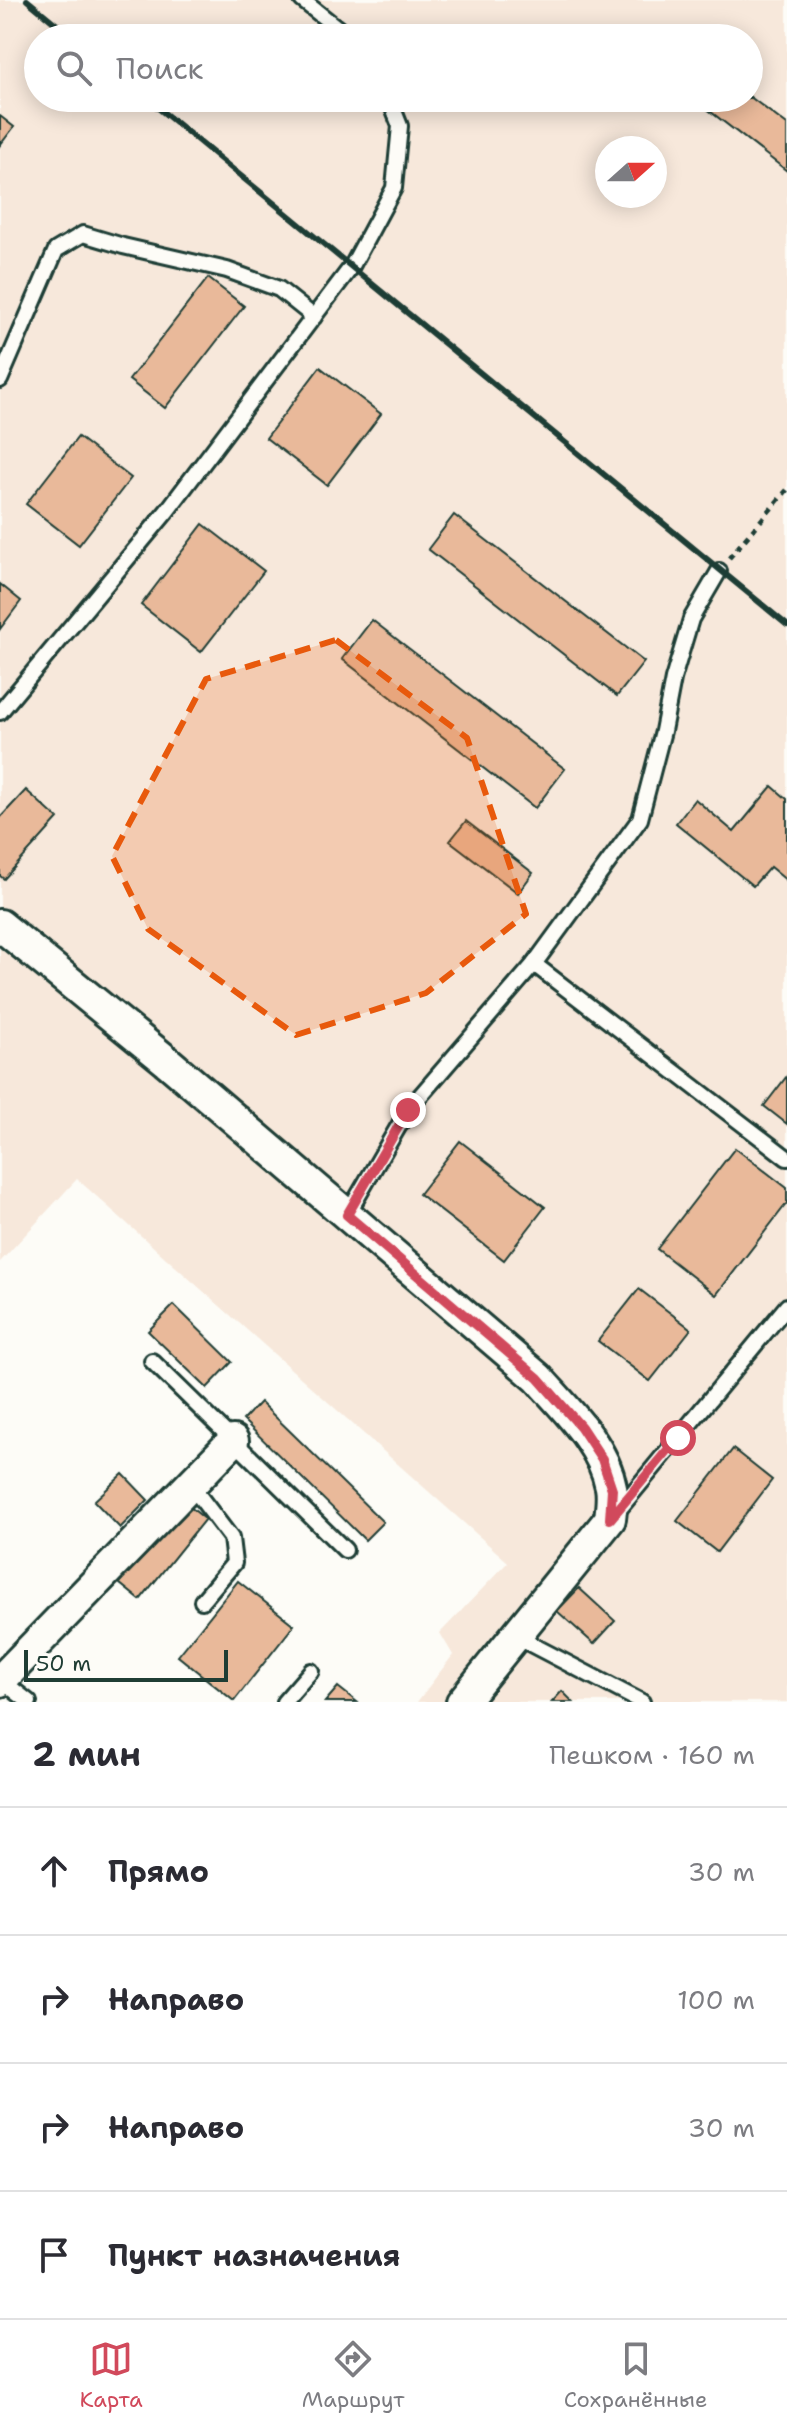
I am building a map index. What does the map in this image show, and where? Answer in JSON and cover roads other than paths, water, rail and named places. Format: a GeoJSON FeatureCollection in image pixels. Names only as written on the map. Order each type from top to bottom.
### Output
{"type":"FeatureCollection","features":[{"type":"Feature","properties":{"kind":"street"},"geometry":{"type":"LineString","coordinates":[[0,925],[169,1063],[538,1378],[581,1427],[602,1459],[612,1489],[610,1519],[462,1702]]}},
{"type":"Feature","properties":{"kind":"street"},"geometry":{"type":"LineString","coordinates":[[0,1681],[233,1441]]}},
{"type":"Feature","properties":{"kind":"lane"},"geometry":{"type":"LineString","coordinates":[[302,0],[332,24]]}},
{"type":"Feature","properties":{"kind":"lane"},"geometry":{"type":"LineString","coordinates":[[0,712],[167,511],[352,266],[394,188],[400,126],[394,112]]}},
{"type":"Feature","properties":{"kind":"lane"},"geometry":{"type":"LineString","coordinates":[[0,380],[5,348],[56,250],[83,234],[227,270],[279,289],[314,317]]}},
{"type":"Feature","properties":{"kind":"lane"},"geometry":{"type":"LineString","coordinates":[[347,1215],[408,1110],[534,964],[640,819],[673,679],[691,619],[719,571]]}},
{"type":"Feature","properties":{"kind":"lane"},"geometry":{"type":"LineString","coordinates":[[534,964],[787,1158]]}},
{"type":"Feature","properties":{"kind":"lane"},"geometry":{"type":"LineString","coordinates":[[610,1519],[787,1306]]}},
{"type":"Feature","properties":{"kind":"lane"},"geometry":{"type":"LineString","coordinates":[[152,1361],[345,1550]]}},
{"type":"Feature","properties":{"kind":"lane"},"geometry":{"type":"LineString","coordinates":[[190,1483],[231,1538],[234,1563],[202,1601]]}},
{"type":"Feature","properties":{"kind":"lane"},"geometry":{"type":"LineString","coordinates":[[517,1637],[642,1702]]}},
{"type":"Feature","properties":{"kind":"lane"},"geometry":{"type":"LineString","coordinates":[[284,1702],[311,1671]]}},
{"type":"Feature","properties":{"kind":"lane"},"geometry":{"type":"LineString","coordinates":[[0,1681],[29,1702]]}},
{"type":"Feature","properties":{"kind":"railway"},"geometry":{"type":"LineString","coordinates":[[27,0],[56,24]]}},
{"type":"Feature","properties":{"kind":"railway"},"geometry":{"type":"LineString","coordinates":[[163,112],[787,625]]}}]}
